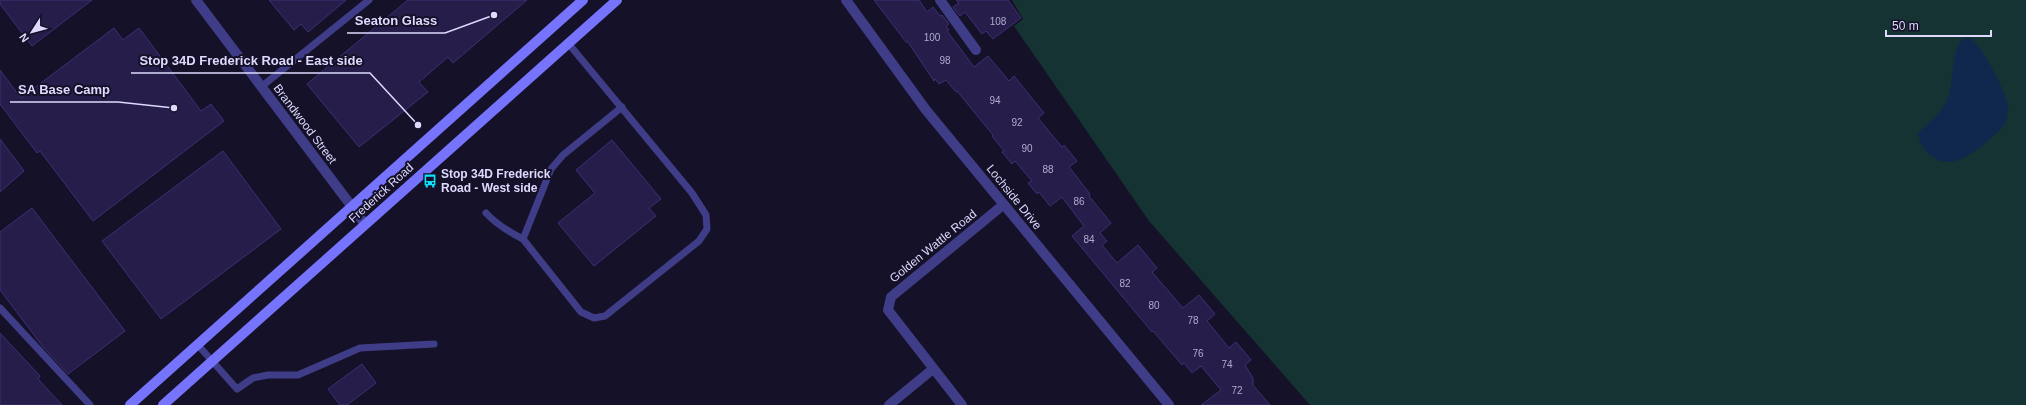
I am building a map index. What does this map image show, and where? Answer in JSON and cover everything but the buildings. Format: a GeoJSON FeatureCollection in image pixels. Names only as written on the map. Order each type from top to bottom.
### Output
{"type":"FeatureCollection","features":[{"type":"Feature","properties":{"kind":"main road","name":"Frederick Road"},"geometry":{"type":"LineString","coordinates":[[130,405],[583,0]]}},
{"type":"Feature","properties":{"kind":"main road","name":"Frederick Road"},"geometry":{"type":"LineString","coordinates":[[163,405],[617,0]]}},
{"type":"Feature","properties":{"kind":"street","name":"Brandwood Street"},"geometry":{"type":"LineString","coordinates":[[196,0],[365,224]]}},
{"type":"Feature","properties":{"kind":"street","name":"Lochside Drive"},"geometry":{"type":"LineString","coordinates":[[846,0],[926,110],[1169,405]]}},
{"type":"Feature","properties":{"kind":"street"},"geometry":{"type":"LineString","coordinates":[[940,0],[976,50]]}},
{"type":"Feature","properties":{"kind":"street","name":"Golden Wattle Road"},"geometry":{"type":"LineString","coordinates":[[962,405],[888,310],[891,297],[1003,205]]}},
{"type":"Feature","properties":{"kind":"street"},"geometry":{"type":"LineString","coordinates":[[889,405],[933,369]]}},
{"type":"Feature","properties":{"kind":"lane"},"geometry":{"type":"LineString","coordinates":[[261,87],[369,0]]}},
{"type":"Feature","properties":{"kind":"lane"},"geometry":{"type":"LineString","coordinates":[[486,213],[494,222],[523,239],[581,312],[594,318],[605,316],[699,241],[707,228],[706,215],[692,193],[568,43]]}},
{"type":"Feature","properties":{"kind":"lane"},"geometry":{"type":"LineString","coordinates":[[523,239],[551,169],[563,155],[622,107]]}},
{"type":"Feature","properties":{"kind":"lane"},"geometry":{"type":"LineString","coordinates":[[0,308],[90,405]]}},
{"type":"Feature","properties":{"kind":"lane"},"geometry":{"type":"LineString","coordinates":[[197,344],[237,389],[253,378],[268,375],[298,375],[360,348],[434,344]]}},
{"type":"Feature","properties":{"kind":"green space"},"geometry":{"type":"Polygon","coordinates":[[[1012,0],[2026,0],[2026,405],[1310,405],[1149,221],[1014,26],[1023,19],[1012,0]]]}},
{"type":"Feature","properties":{"kind":"water"},"geometry":{"type":"Polygon","coordinates":[[[1964,38],[1972,39],[1988,61],[2003,90],[2008,111],[2006,121],[2003,126],[1977,150],[1961,159],[1945,162],[1937,159],[1927,152],[1922,145],[1918,133],[1943,108],[1946,103],[1950,90],[1957,49],[1964,38]]]}},
{"type":"Feature","properties":{"kind":"place","name":"Seaton Glass"},"geometry":{"type":"Point","coordinates":[494,15]}},
{"type":"Feature","properties":{"kind":"place","name":"SA Base Camp"},"geometry":{"type":"Point","coordinates":[174,108]}},
{"type":"Feature","properties":{"kind":"place","name":"Stop 34D Frederick Road - East side"},"geometry":{"type":"Point","coordinates":[418,125]}},
{"type":"Feature","properties":{"kind":"place","name":"Stop 34D Frederick Road - West side"},"geometry":{"type":"Point","coordinates":[430,181]}}]}
